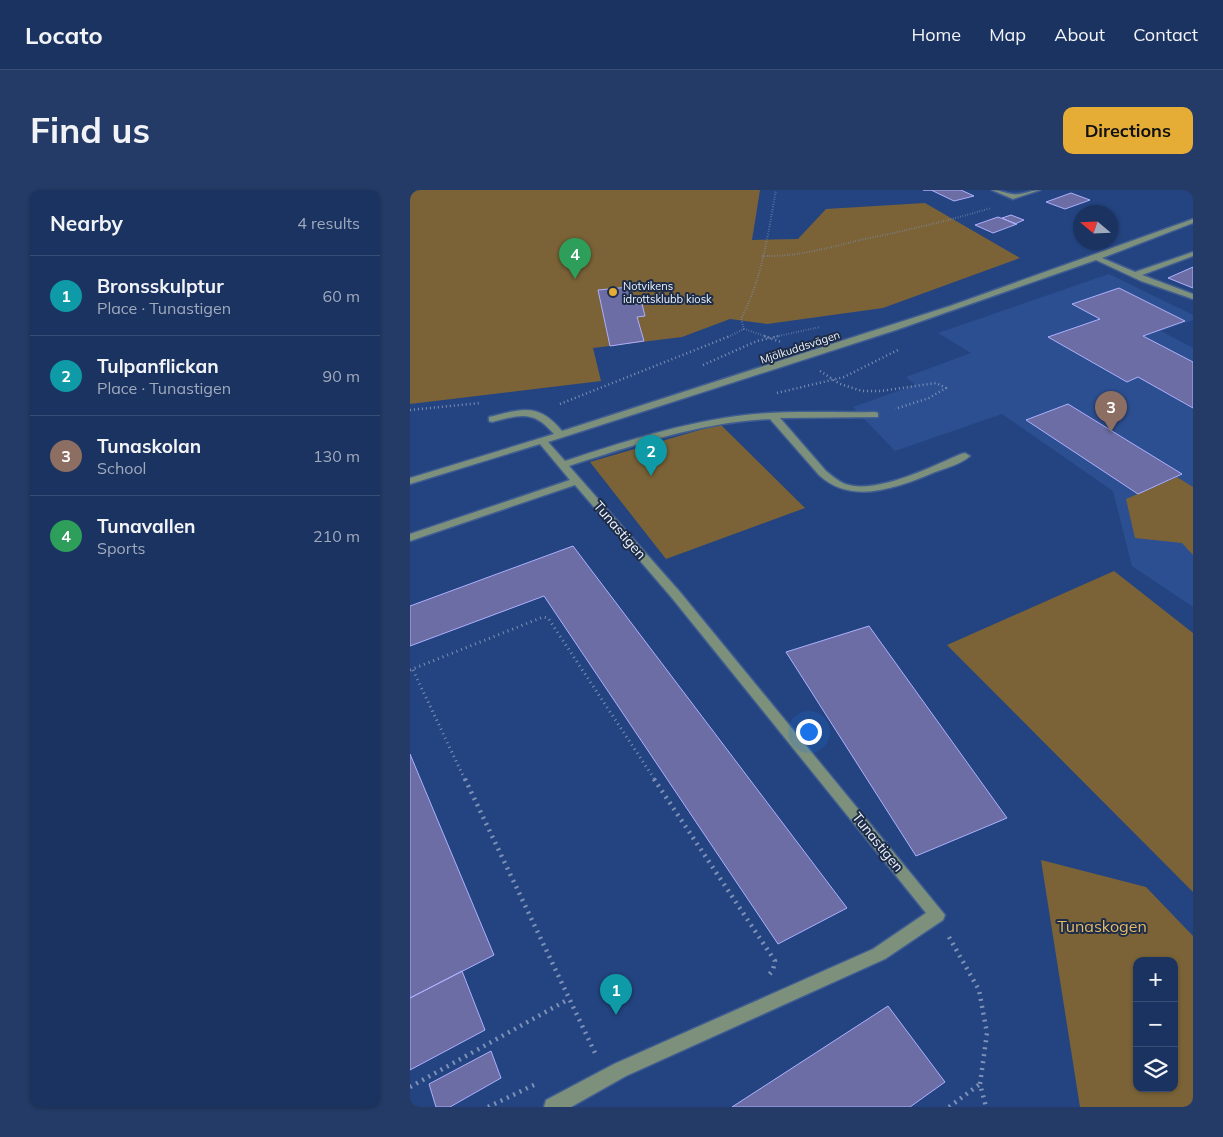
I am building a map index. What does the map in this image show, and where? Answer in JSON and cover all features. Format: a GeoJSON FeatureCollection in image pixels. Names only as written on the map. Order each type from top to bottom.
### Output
{"type":"FeatureCollection","features":[{"type":"Feature","properties":{"kind":"street"},"geometry":{"type":"LineString","coordinates":[[995,190],[1013,197],[1037,190]]}},
{"type":"Feature","properties":{"kind":"street","name":"Mjölkuddsvägen"},"geometry":{"type":"LineString","coordinates":[[410,481],[903,326],[1097,258],[1193,221]]}},
{"type":"Feature","properties":{"kind":"street"},"geometry":{"type":"LineString","coordinates":[[1135,275],[1193,254]]}},
{"type":"Feature","properties":{"kind":"street"},"geometry":{"type":"LineString","coordinates":[[1097,258],[1193,297]]}},
{"type":"Feature","properties":{"kind":"street"},"geometry":{"type":"LineString","coordinates":[[492,419],[521,413],[536,414],[547,420],[560,435]]}},
{"type":"Feature","properties":{"kind":"street"},"geometry":{"type":"LineString","coordinates":[[562,465],[622,447],[730,420],[774,416],[875,415]]}},
{"type":"Feature","properties":{"kind":"street"},"geometry":{"type":"LineString","coordinates":[[774,416],[832,481],[856,490],[893,486],[964,456]]}},
{"type":"Feature","properties":{"kind":"street","name":"Tunastigen"},"geometry":{"type":"LineString","coordinates":[[542,441],[676,594],[937,914]]}},
{"type":"Feature","properties":{"kind":"street"},"geometry":{"type":"LineString","coordinates":[[410,538],[577,481]]}},
{"type":"Feature","properties":{"kind":"street"},"geometry":{"type":"LineString","coordinates":[[553,1107],[620,1070],[879,954],[937,914]]}},
{"type":"Feature","properties":{"kind":"path"},"geometry":{"type":"LineString","coordinates":[[776,190],[749,306],[740,320],[744,329],[785,344]]}},
{"type":"Feature","properties":{"kind":"path"},"geometry":{"type":"LineString","coordinates":[[762,256],[785,256],[944,223],[999,206],[1013,197]]}},
{"type":"Feature","properties":{"kind":"path"},"geometry":{"type":"LineString","coordinates":[[555,406],[719,342],[744,329]]}},
{"type":"Feature","properties":{"kind":"path"},"geometry":{"type":"LineString","coordinates":[[776,394],[857,372],[904,346]]}},
{"type":"Feature","properties":{"kind":"path"},"geometry":{"type":"LineString","coordinates":[[814,367],[831,380],[862,390],[906,388],[936,383],[946,388],[911,404],[875,415]]}},
{"type":"Feature","properties":{"kind":"path"},"geometry":{"type":"LineString","coordinates":[[410,410],[485,402]]}},
{"type":"Feature","properties":{"kind":"path"},"geometry":{"type":"LineString","coordinates":[[596,1055],[411,670],[543,617],[548,618],[775,961],[773,970],[766,978]]}},
{"type":"Feature","properties":{"kind":"path"},"geometry":{"type":"LineString","coordinates":[[937,914],[980,990],[987,1033],[980,1084],[986,1107]]}},
{"type":"Feature","properties":{"kind":"path"},"geometry":{"type":"LineString","coordinates":[[410,1087],[569,999]]}},
{"type":"Feature","properties":{"kind":"path"},"geometry":{"type":"LineString","coordinates":[[587,1059],[605,1051]]}},
{"type":"Feature","properties":{"kind":"path"},"geometry":{"type":"LineString","coordinates":[[488,1107],[542,1081]]}},
{"type":"Feature","properties":{"kind":"path"},"geometry":{"type":"LineString","coordinates":[[949,1107],[980,1084]]}},
{"type":"Feature","properties":{"kind":"shaded area"},"geometry":{"type":"Polygon","coordinates":[[[1109,274],[1193,315],[1193,320],[1161,331],[1193,348],[1193,607],[1132,566],[1113,491],[1002,414],[895,451],[853,407],[915,385],[906,377],[971,353],[938,333],[1109,274]]]}},
{"type":"Feature","properties":{"kind":"green space"},"geometry":{"type":"Polygon","coordinates":[[[410,190],[760,190],[752,240],[798,239],[826,209],[925,203],[1020,258],[883,308],[767,324],[730,319],[682,337],[593,348],[601,381],[410,404],[410,190]]]}},
{"type":"Feature","properties":{"kind":"green space"},"geometry":{"type":"Polygon","coordinates":[[[720,424],[805,508],[666,559],[590,462],[720,424]]]}},
{"type":"Feature","properties":{"kind":"green space"},"geometry":{"type":"Polygon","coordinates":[[[1177,477],[1193,487],[1193,555],[1182,543],[1135,538],[1126,499],[1177,477]]]}},
{"type":"Feature","properties":{"kind":"green space"},"geometry":{"type":"Polygon","coordinates":[[[1114,571],[1193,633],[1193,892],[947,645],[1114,571]]]}},
{"type":"Feature","properties":{"kind":"green space","name":"Tunaskogen"},"geometry":{"type":"Polygon","coordinates":[[[1041,860],[1146,887],[1193,936],[1193,1107],[1080,1107],[1041,860]]]}},
{"type":"Feature","properties":{"kind":"building"},"geometry":{"type":"Polygon","coordinates":[[[931,190],[961,190],[974,196],[954,201],[931,190]]]}},
{"type":"Feature","properties":{"kind":"building"},"geometry":{"type":"Polygon","coordinates":[[[1071,193],[1090,200],[1065,209],[1046,202],[1071,193]]]}},
{"type":"Feature","properties":{"kind":"building"},"geometry":{"type":"Polygon","coordinates":[[[1011,215],[1024,220],[1015,224],[1002,218],[1011,215]]]}},
{"type":"Feature","properties":{"kind":"building"},"geometry":{"type":"Polygon","coordinates":[[[998,217],[1017,224],[993,233],[975,225],[998,217]]]}},
{"type":"Feature","properties":{"kind":"building"},"geometry":{"type":"Polygon","coordinates":[[[1193,267],[1193,288],[1168,278],[1193,267]]]}},
{"type":"Feature","properties":{"kind":"building"},"geometry":{"type":"Polygon","coordinates":[[[629,287],[634,304],[642,304],[645,316],[637,317],[644,341],[610,346],[598,290],[629,287]]]}},
{"type":"Feature","properties":{"kind":"building"},"geometry":{"type":"Polygon","coordinates":[[[1119,288],[1185,321],[1143,336],[1193,362],[1193,408],[1138,377],[1127,382],[1048,337],[1100,319],[1072,304],[1119,288]]]}},
{"type":"Feature","properties":{"kind":"building"},"geometry":{"type":"Polygon","coordinates":[[[1068,404],[1182,474],[1138,494],[1026,420],[1068,404]]]}},
{"type":"Feature","properties":{"kind":"building"},"geometry":{"type":"Polygon","coordinates":[[[573,546],[847,908],[778,944],[544,596],[410,646],[410,606],[573,546]]]}},
{"type":"Feature","properties":{"kind":"building"},"geometry":{"type":"Polygon","coordinates":[[[869,626],[1007,818],[916,856],[786,652],[869,626]]]}},
{"type":"Feature","properties":{"kind":"building"},"geometry":{"type":"Polygon","coordinates":[[[410,754],[494,955],[410,998],[410,754]]]}},
{"type":"Feature","properties":{"kind":"building"},"geometry":{"type":"Polygon","coordinates":[[[462,971],[485,1030],[410,1070],[410,998],[462,971]]]}},
{"type":"Feature","properties":{"kind":"building"},"geometry":{"type":"Polygon","coordinates":[[[888,1006],[945,1082],[910,1107],[732,1107],[888,1006]]]}},
{"type":"Feature","properties":{"kind":"building"},"geometry":{"type":"Polygon","coordinates":[[[491,1051],[501,1078],[450,1107],[436,1107],[429,1084],[491,1051]]]}},
{"type":"Feature","properties":{"kind":"place","name":"Tunavallen"},"geometry":{"type":"Point","coordinates":[575,279]}},
{"type":"Feature","properties":{"kind":"place","name":"Notvikens idrottsklubb kiosk"},"geometry":{"type":"Point","coordinates":[613,292]}},
{"type":"Feature","properties":{"kind":"place","name":"Tunaskolan"},"geometry":{"type":"Point","coordinates":[1111,432]}},
{"type":"Feature","properties":{"kind":"place","name":"Tulpanflickan"},"geometry":{"type":"Point","coordinates":[651,476]}},
{"type":"Feature","properties":{"kind":"place","name":"Bronsskulptur"},"geometry":{"type":"Point","coordinates":[616,1015]}}]}
